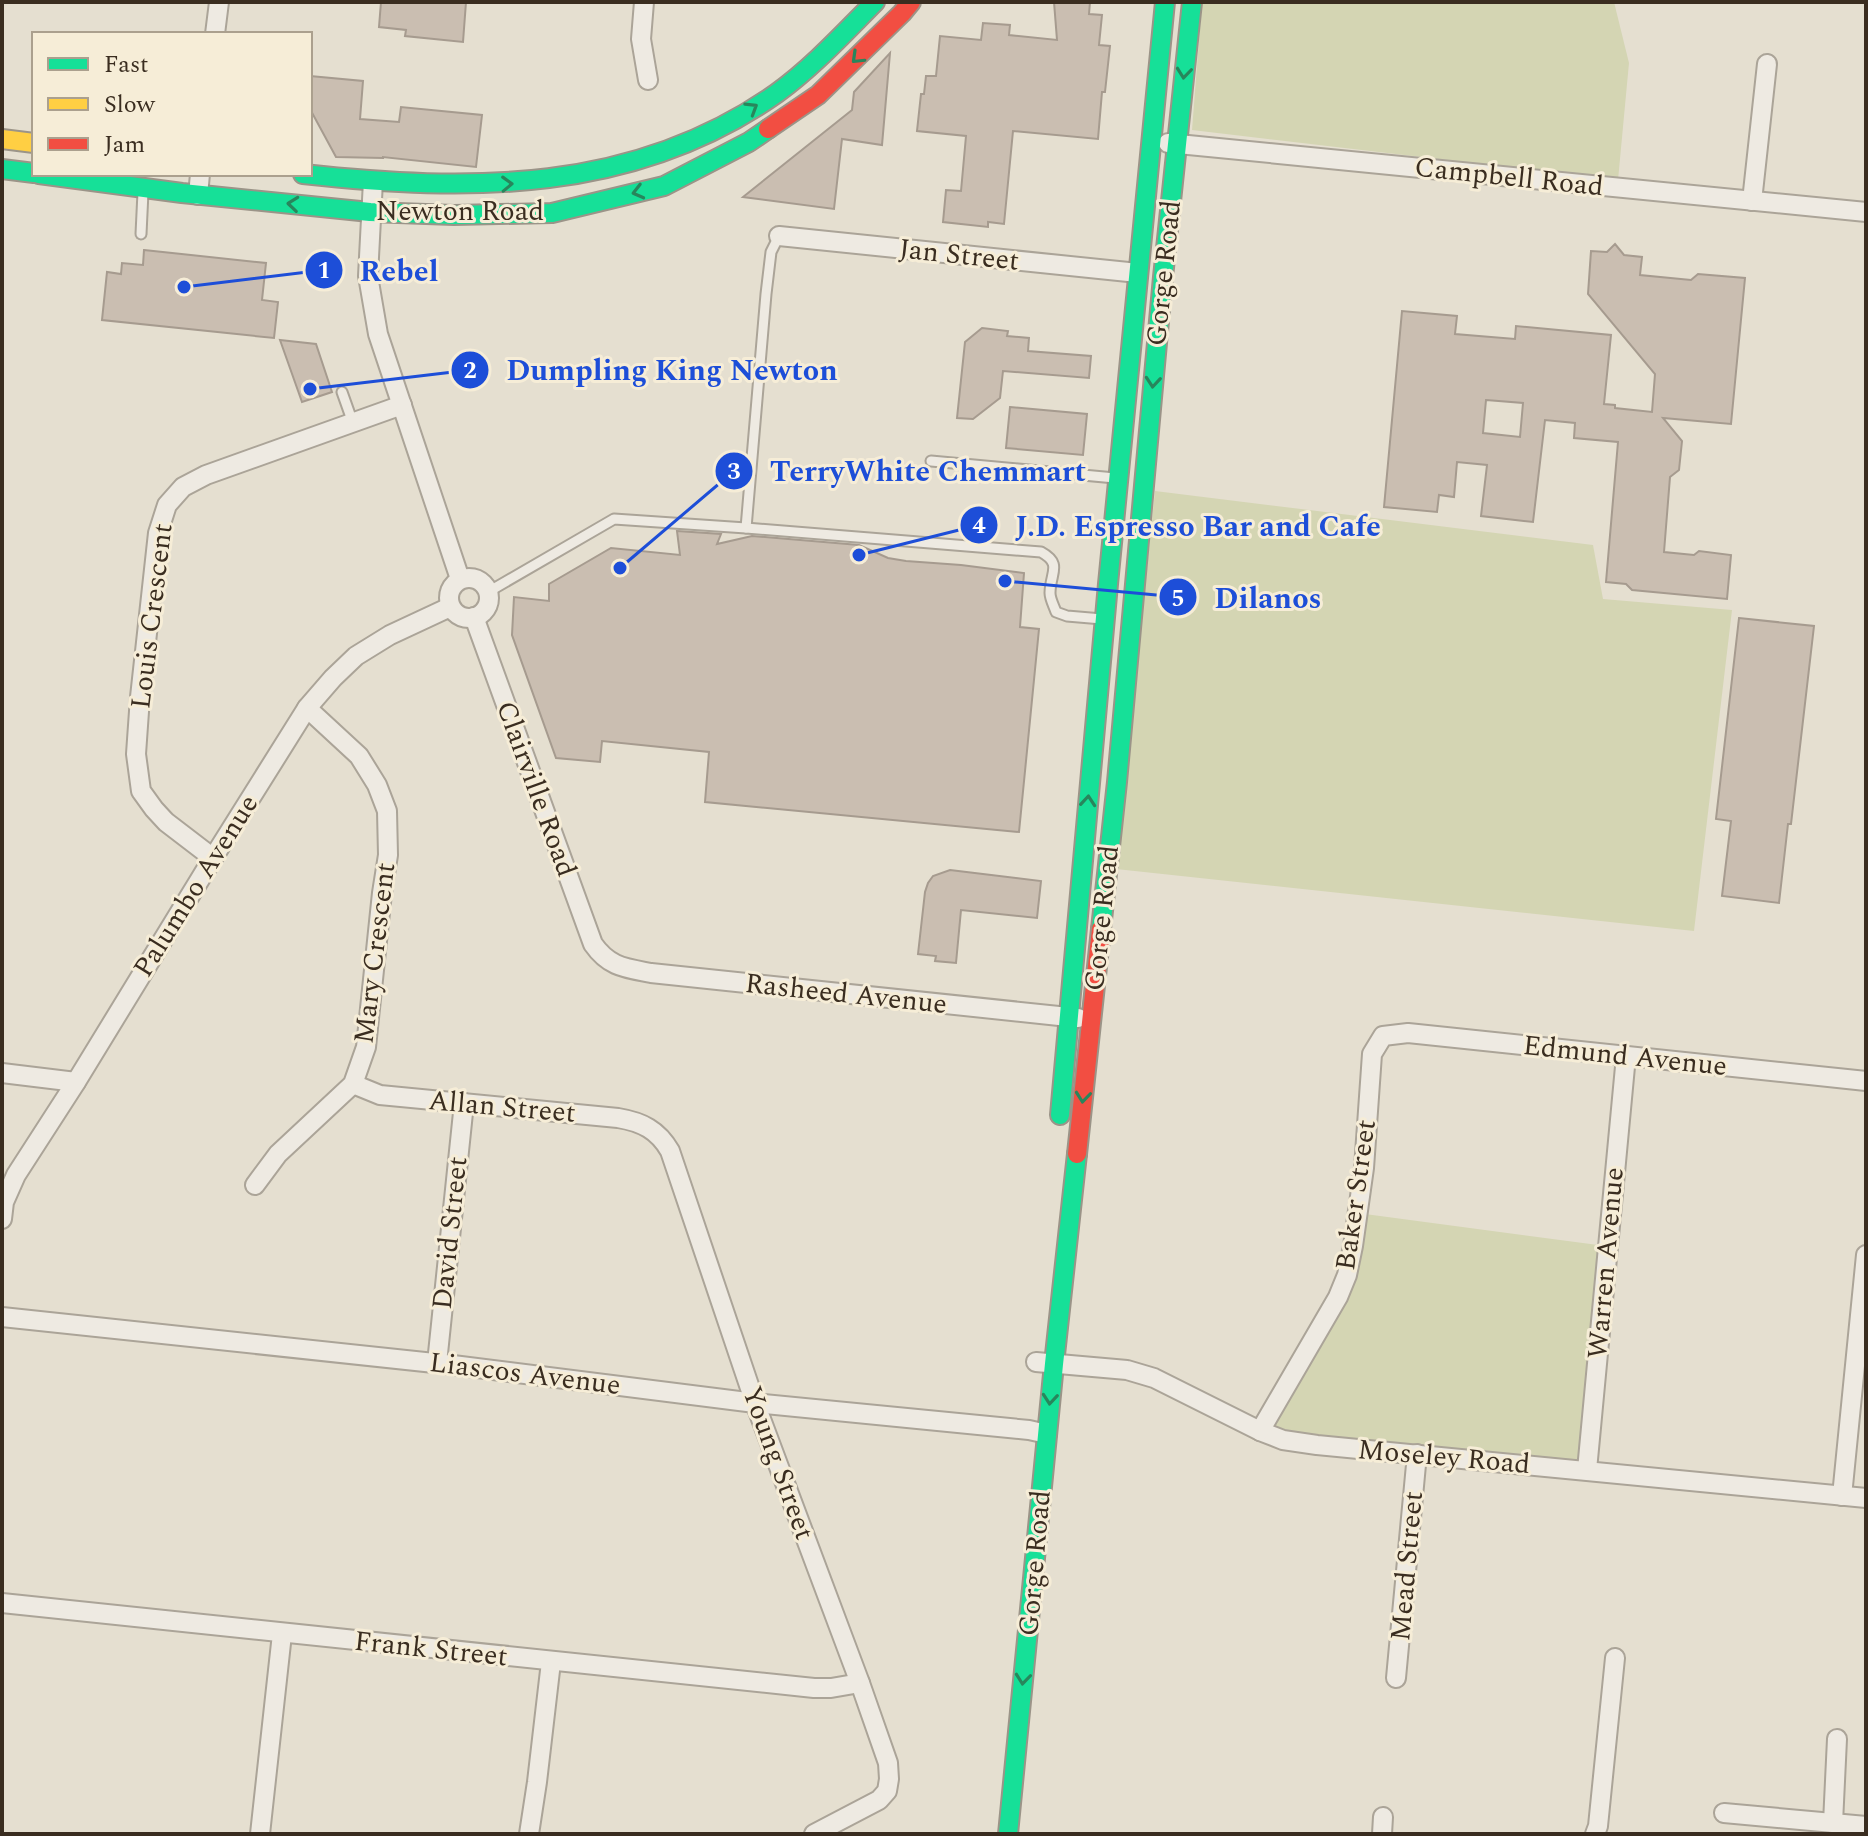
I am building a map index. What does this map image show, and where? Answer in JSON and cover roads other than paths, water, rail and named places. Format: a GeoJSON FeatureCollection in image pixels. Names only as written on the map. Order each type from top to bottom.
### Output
{"type":"FeatureCollection","features":[{"type":"Feature","properties":{"kind":"main road","name":"Newton Road"},"geometry":{"type":"LineString","coordinates":[[312,175],[458,186],[527,184],[578,176],[638,161],[725,125],[775,94],[808,68],[875,2]]}},
{"type":"Feature","properties":{"kind":"main road","name":"Newton Road"},"geometry":{"type":"LineString","coordinates":[[52,176],[198,195],[370,212],[454,215],[552,213],[664,186],[749,142],[818,95],[911,2]]}},
{"type":"Feature","properties":{"kind":"main road","name":"Gorge Road"},"geometry":{"type":"LineString","coordinates":[[1058,1140],[1165,2]]}},
{"type":"Feature","properties":{"kind":"main road","name":"Gorge Road"},"geometry":{"type":"LineString","coordinates":[[1008,1834],[1040,1362],[1091,1019],[1117,782],[1163,277],[1192,2]]}},
{"type":"Feature","properties":{"kind":"main road"},"geometry":{"type":"LineString","coordinates":[[2,139],[32,143]]}},
{"type":"Feature","properties":{"kind":"main road","name":"Newton Road"},"geometry":{"type":"LineString","coordinates":[[2,169],[32,173]]}},
{"type":"Feature","properties":{"kind":"main road"},"geometry":{"type":"LineString","coordinates":[[1138,273],[1163,277]]}},
{"type":"Feature","properties":{"kind":"main road"},"geometry":{"type":"LineString","coordinates":[[1118,479],[1147,452]]}},
{"type":"Feature","properties":{"kind":"main road"},"geometry":{"type":"LineString","coordinates":[[1105,620],[1129,642]]}},
{"type":"Feature","properties":{"kind":"street"},"geometry":{"type":"LineString","coordinates":[[215,32],[219,2]]}},
{"type":"Feature","properties":{"kind":"street"},"geometry":{"type":"LineString","coordinates":[[644,2],[641,39],[648,80]]}},
{"type":"Feature","properties":{"kind":"street"},"geometry":{"type":"LineString","coordinates":[[1752,201],[1767,64]]}},
{"type":"Feature","properties":{"kind":"street","name":"Campbell Road"},"geometry":{"type":"LineString","coordinates":[[1151,141],[1866,212]]}},
{"type":"Feature","properties":{"kind":"street"},"geometry":{"type":"LineString","coordinates":[[198,195],[200,176]]}},
{"type":"Feature","properties":{"kind":"street"},"geometry":{"type":"LineString","coordinates":[[373,181],[368,276],[378,334],[460,579]]}},
{"type":"Feature","properties":{"kind":"street","name":"Jan Street"},"geometry":{"type":"LineString","coordinates":[[779,236],[1138,273]]}},
{"type":"Feature","properties":{"kind":"street","name":"Louis Crescent"},"geometry":{"type":"LineString","coordinates":[[213,858],[154,809],[141,791],[136,754],[158,533],[167,505],[183,487],[206,475],[402,405]]}},
{"type":"Feature","properties":{"kind":"street"},"geometry":{"type":"LineString","coordinates":[[472,577],[485,585],[487,607],[481,614],[465,618],[450,607],[448,594],[460,579],[472,577]]}},
{"type":"Feature","properties":{"kind":"street","name":"Palumbo Avenue"},"geometry":{"type":"LineString","coordinates":[[2,1219],[4,1202],[16,1175],[307,708],[356,656],[390,635],[450,607]]}},
{"type":"Feature","properties":{"kind":"street","name":"Clairville Road"},"geometry":{"type":"LineString","coordinates":[[474,617],[593,944],[603,958]]}},
{"type":"Feature","properties":{"kind":"street","name":"Mary Crescent"},"geometry":{"type":"LineString","coordinates":[[255,1185],[278,1154],[353,1084],[366,1047],[388,855],[387,811],[377,785],[359,756],[307,708]]}},
{"type":"Feature","properties":{"kind":"street","name":"Rasheed Avenue"},"geometry":{"type":"LineString","coordinates":[[603,958],[620,967],[651,973],[1091,1019]]}},
{"type":"Feature","properties":{"kind":"street","name":"Edmund Avenue"},"geometry":{"type":"LineString","coordinates":[[1383,1036],[1408,1033],[1866,1081]]}},
{"type":"Feature","properties":{"kind":"street","name":"Baker Street"},"geometry":{"type":"LineString","coordinates":[[1260,1431],[1338,1297],[1347,1275],[1364,1168],[1372,1054],[1383,1036]]}},
{"type":"Feature","properties":{"kind":"street","name":"Warren Avenue"},"geometry":{"type":"LineString","coordinates":[[1587,1470],[1626,1056]]}},
{"type":"Feature","properties":{"kind":"street"},"geometry":{"type":"LineString","coordinates":[[2,1073],[76,1082]]}},
{"type":"Feature","properties":{"kind":"street","name":"Allan Street"},"geometry":{"type":"LineString","coordinates":[[353,1084],[380,1095],[618,1118],[637,1121],[651,1129]]}},
{"type":"Feature","properties":{"kind":"street","name":"David Street"},"geometry":{"type":"LineString","coordinates":[[437,1363],[464,1103]]}},
{"type":"Feature","properties":{"kind":"street","name":"Young Street"},"geometry":{"type":"LineString","coordinates":[[651,1129],[670,1151],[755,1403],[888,1763],[887,1791],[879,1800],[814,1834]]}},
{"type":"Feature","properties":{"kind":"street"},"geometry":{"type":"LineString","coordinates":[[1842,1496],[1866,1255]]}},
{"type":"Feature","properties":{"kind":"street","name":"Liascos Avenue"},"geometry":{"type":"LineString","coordinates":[[2,1317],[437,1363],[755,1403],[1034,1432]]}},
{"type":"Feature","properties":{"kind":"street","name":"Moseley Road"},"geometry":{"type":"LineString","coordinates":[[1040,1362],[1127,1370],[1154,1378],[1214,1410],[1283,1440],[1866,1498]]}},
{"type":"Feature","properties":{"kind":"street","name":"Mead Street"},"geometry":{"type":"LineString","coordinates":[[1396,1678],[1417,1454]]}},
{"type":"Feature","properties":{"kind":"street","name":"Frank Street"},"geometry":{"type":"LineString","coordinates":[[2,1603],[814,1688],[860,1683]]}},
{"type":"Feature","properties":{"kind":"street"},"geometry":{"type":"LineString","coordinates":[[260,1834],[282,1634]]}},
{"type":"Feature","properties":{"kind":"street"},"geometry":{"type":"LineString","coordinates":[[1595,1834],[1615,1658]]}},
{"type":"Feature","properties":{"kind":"street"},"geometry":{"type":"LineString","coordinates":[[529,1834],[551,1662]]}},
{"type":"Feature","properties":{"kind":"street"},"geometry":{"type":"LineString","coordinates":[[1833,1823],[1837,1739]]}},
{"type":"Feature","properties":{"kind":"street"},"geometry":{"type":"LineString","coordinates":[[1724,1813],[1866,1826]]}},
{"type":"Feature","properties":{"kind":"lane"},"geometry":{"type":"LineString","coordinates":[[141,234],[144,188]]}},
{"type":"Feature","properties":{"kind":"lane"},"geometry":{"type":"LineString","coordinates":[[746,528],[766,294],[771,252],[779,236]]}},
{"type":"Feature","properties":{"kind":"lane"},"geometry":{"type":"LineString","coordinates":[[342,392],[353,423]]}},
{"type":"Feature","properties":{"kind":"lane"},"geometry":{"type":"LineString","coordinates":[[931,461],[1118,479]]}},
{"type":"Feature","properties":{"kind":"lane"},"geometry":{"type":"LineString","coordinates":[[488,592],[614,519],[1041,552],[1050,557],[1054,565],[1050,595],[1056,612],[1105,620]]}},
{"type":"Feature","properties":{"kind":"place","name":"Rebel"},"geometry":{"type":"Point","coordinates":[184,287]}},
{"type":"Feature","properties":{"kind":"place","name":"Dumpling King Newton"},"geometry":{"type":"Point","coordinates":[310,389]}},
{"type":"Feature","properties":{"kind":"place","name":"J.D. Espresso Bar and Cafe"},"geometry":{"type":"Point","coordinates":[859,555]}},
{"type":"Feature","properties":{"kind":"place","name":"TerryWhite Chemmart"},"geometry":{"type":"Point","coordinates":[620,568]}},
{"type":"Feature","properties":{"kind":"place","name":"Dilanos"},"geometry":{"type":"Point","coordinates":[1005,581]}}]}
